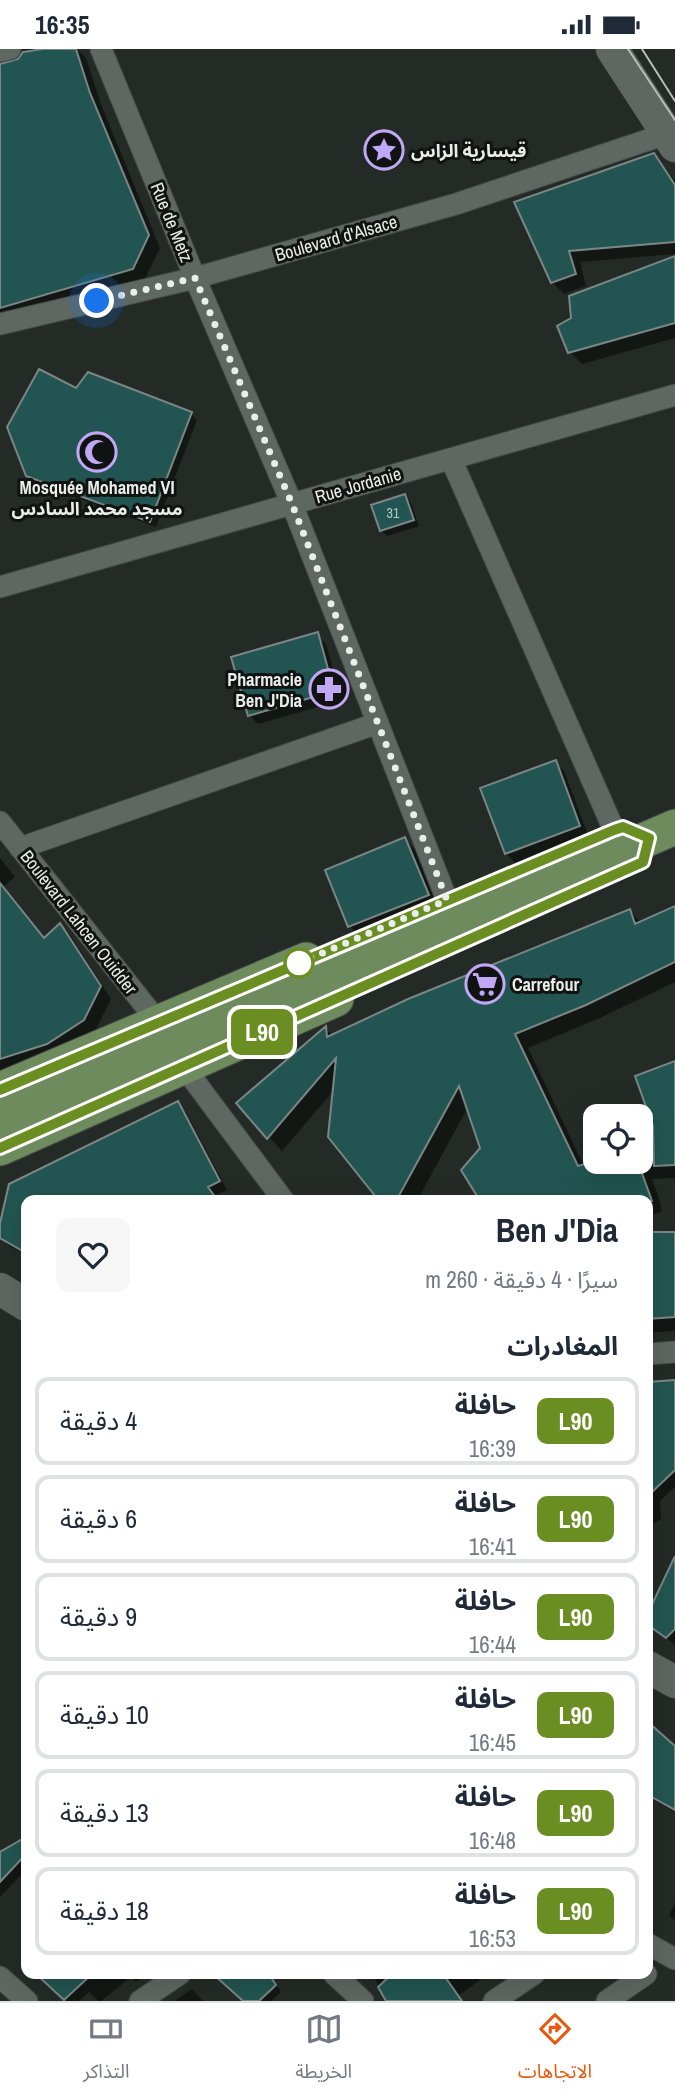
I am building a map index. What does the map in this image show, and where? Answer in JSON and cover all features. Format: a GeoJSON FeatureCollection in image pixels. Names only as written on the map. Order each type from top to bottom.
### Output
{"type":"FeatureCollection","features":[{"type":"Feature","properties":{"kind":"main road"},"geometry":{"type":"LineString","coordinates":[[612,49],[670,140]]}},
{"type":"Feature","properties":{"kind":"main road"},"geometry":{"type":"LineString","coordinates":[[0,1090],[614,830],[623,827],[662,833]]}},
{"type":"Feature","properties":{"kind":"main road"},"geometry":{"type":"LineString","coordinates":[[0,1148],[643,862],[662,833]]}},
{"type":"Feature","properties":{"kind":"main road"},"geometry":{"type":"LineString","coordinates":[[0,1118],[662,833]]}},
{"type":"Feature","properties":{"kind":"main road"},"geometry":{"type":"LineString","coordinates":[[0,1289],[21,1302]]}},
{"type":"Feature","properties":{"kind":"main road"},"geometry":{"type":"LineString","coordinates":[[653,1670],[675,1682]]}},
{"type":"Feature","properties":{"kind":"street"},"geometry":{"type":"LineString","coordinates":[[0,51],[10,49]]}},
{"type":"Feature","properties":{"kind":"street","name":"Rue de Metz"},"geometry":{"type":"LineString","coordinates":[[101,49],[292,504],[447,900]]}},
{"type":"Feature","properties":{"kind":"street","name":"Boulevard d'Alsace"},"geometry":{"type":"LineString","coordinates":[[0,324],[195,278],[670,140]]}},
{"type":"Feature","properties":{"kind":"street","name":"Rue Jordanie"},"geometry":{"type":"LineString","coordinates":[[0,587],[675,395]]}},
{"type":"Feature","properties":{"kind":"street"},"geometry":{"type":"LineString","coordinates":[[451,459],[614,830]]}},
{"type":"Feature","properties":{"kind":"street"},"geometry":{"type":"LineString","coordinates":[[20,848],[378,723]]}},
{"type":"Feature","properties":{"kind":"street","name":"Boulevard Lahcen Ouidder"},"geometry":{"type":"LineString","coordinates":[[0,822],[158,1022]]}},
{"type":"Feature","properties":{"kind":"street"},"geometry":{"type":"LineString","coordinates":[[184,1067],[280,1195]]}},
{"type":"Feature","properties":{"kind":"street"},"geometry":{"type":"LineString","coordinates":[[653,1354],[675,1352]]}},
{"type":"Feature","properties":{"kind":"street"},"geometry":{"type":"LineString","coordinates":[[653,1947],[673,1957]]}},
{"type":"Feature","properties":{"kind":"street"},"geometry":{"type":"LineString","coordinates":[[653,1969],[673,1957]]}},
{"type":"Feature","properties":{"kind":"street"},"geometry":{"type":"LineString","coordinates":[[0,1977],[27,2001]]}},
{"type":"Feature","properties":{"kind":"street"},"geometry":{"type":"LineString","coordinates":[[140,2001],[173,1979]]}},
{"type":"Feature","properties":{"kind":"street"},"geometry":{"type":"LineString","coordinates":[[339,1979],[363,2001]]}},
{"type":"Feature","properties":{"kind":"street"},"geometry":{"type":"LineString","coordinates":[[494,2001],[527,1979]]}},
{"type":"Feature","properties":{"kind":"street"},"geometry":{"type":"LineString","coordinates":[[607,2001],[638,1979]]}},
{"type":"Feature","properties":{"kind":"building"},"geometry":{"type":"Polygon","coordinates":[[[76,49],[90,93],[149,235],[133,269],[0,308],[0,64],[18,59],[23,52],[76,49]]]}},
{"type":"Feature","properties":{"kind":"building"},"geometry":{"type":"Polygon","coordinates":[[[654,153],[675,185],[675,242],[569,251],[576,274],[551,283],[514,202],[654,153]]]}},
{"type":"Feature","properties":{"kind":"building"},"geometry":{"type":"Polygon","coordinates":[[[675,256],[675,323],[568,353],[557,326],[571,318],[569,296],[675,256]]]}},
{"type":"Feature","properties":{"kind":"building","name":"Mosquée Mohamed VI مسجد محمد السادس"},"geometry":{"type":"Polygon","coordinates":[[[39,369],[76,388],[88,372],[192,412],[150,522],[26,476],[7,427],[39,369]]]}},
{"type":"Feature","properties":{"kind":"building"},"geometry":{"type":"Polygon","coordinates":[[[405,494],[414,520],[380,531],[371,505],[405,494]]]}},
{"type":"Feature","properties":{"kind":"building"},"geometry":{"type":"Polygon","coordinates":[[[318,632],[334,691],[248,716],[231,657],[318,632]]]}},
{"type":"Feature","properties":{"kind":"building"},"geometry":{"type":"Polygon","coordinates":[[[556,760],[580,826],[505,854],[480,788],[556,760]]]}},
{"type":"Feature","properties":{"kind":"building"},"geometry":{"type":"Polygon","coordinates":[[[405,837],[429,895],[348,927],[325,870],[405,837]]]}},
{"type":"Feature","properties":{"kind":"building"},"geometry":{"type":"Polygon","coordinates":[[[0,883],[44,938],[60,923],[101,986],[84,1020],[47,1044],[0,1059],[0,883]]]}},
{"type":"Feature","properties":{"kind":"building"},"geometry":{"type":"Polygon","coordinates":[[[675,906],[675,962],[586,1005],[515,1034],[578,1166],[583,1164],[583,1174],[642,1174],[650,1195],[476,1195],[461,1170],[480,1148],[459,1086],[399,1195],[374,1195],[328,1137],[336,1058],[267,1139],[236,1103],[326,1026],[327,1037],[408,999],[630,909],[635,924],[675,906]]]}},
{"type":"Feature","properties":{"kind":"building"},"geometry":{"type":"Polygon","coordinates":[[[675,1061],[675,1165],[654,1166],[653,1104],[645,1104],[635,1076],[675,1061]]]}},
{"type":"Feature","properties":{"kind":"building"},"geometry":{"type":"Polygon","coordinates":[[[178,1101],[220,1181],[208,1187],[214,1195],[21,1195],[21,1250],[0,1238],[0,1223],[9,1184],[178,1101]]]}},
{"type":"Feature","properties":{"kind":"building"},"geometry":{"type":"Polygon","coordinates":[[[653,1232],[675,1232],[675,1317],[653,1319],[653,1232]]]}},
{"type":"Feature","properties":{"kind":"building"},"geometry":{"type":"Polygon","coordinates":[[[675,1380],[675,1470],[653,1491],[653,1382],[675,1380]]]}},
{"type":"Feature","properties":{"kind":"building"},"geometry":{"type":"Polygon","coordinates":[[[675,1556],[675,1629],[666,1638],[653,1629],[653,1602],[675,1556]]]}},
{"type":"Feature","properties":{"kind":"building"},"geometry":{"type":"Polygon","coordinates":[[[653,1726],[675,1746],[675,1810],[653,1798],[653,1726]]]}},
{"type":"Feature","properties":{"kind":"building"},"geometry":{"type":"Polygon","coordinates":[[[21,1840],[21,1859],[0,1882],[0,1852],[21,1840]]]}},
{"type":"Feature","properties":{"kind":"building"},"geometry":{"type":"Polygon","coordinates":[[[41,1979],[87,1979],[64,2000],[41,1979]]]}},
{"type":"Feature","properties":{"kind":"building"},"geometry":{"type":"Polygon","coordinates":[[[219,1979],[272,1979],[276,1985],[259,2001],[243,2001],[219,1979]]]}},
{"type":"Feature","properties":{"kind":"building"},"geometry":{"type":"Polygon","coordinates":[[[387,1979],[447,1979],[462,2001],[386,2001],[378,1987],[387,1979]]]}},
{"type":"Feature","properties":{"kind":"tram line"},"geometry":{"type":"LineString","coordinates":[[628,49],[675,120]]}},
{"type":"Feature","properties":{"kind":"tram line"},"geometry":{"type":"LineString","coordinates":[[642,49],[675,101]]}},
{"type":"Feature","properties":{"kind":"bus line","name":"L90"},"geometry":{"type":"LineString","coordinates":[[0,1090],[614,830],[623,827],[649,838],[643,862],[0,1148]]}},
{"type":"Feature","properties":{"kind":"place","name":"قيسارية الزاس"},"geometry":{"type":"Point","coordinates":[384,150]}},
{"type":"Feature","properties":{"kind":"place","name":"Mosquée Mohamed VI مسجد محمد السادس"},"geometry":{"type":"Point","coordinates":[97,452]}},
{"type":"Feature","properties":{"kind":"place","name":"Pharmacie Ben J'Dia"},"geometry":{"type":"Point","coordinates":[329,689]}},
{"type":"Feature","properties":{"kind":"place","name":"Carrefour"},"geometry":{"type":"Point","coordinates":[485,984]}},
{"type":"Feature","properties":{"kind":"route"},"geometry":{"type":"LineString","coordinates":[[97,301],[195,278],[292,504],[447,900],[299,963]]}}]}
